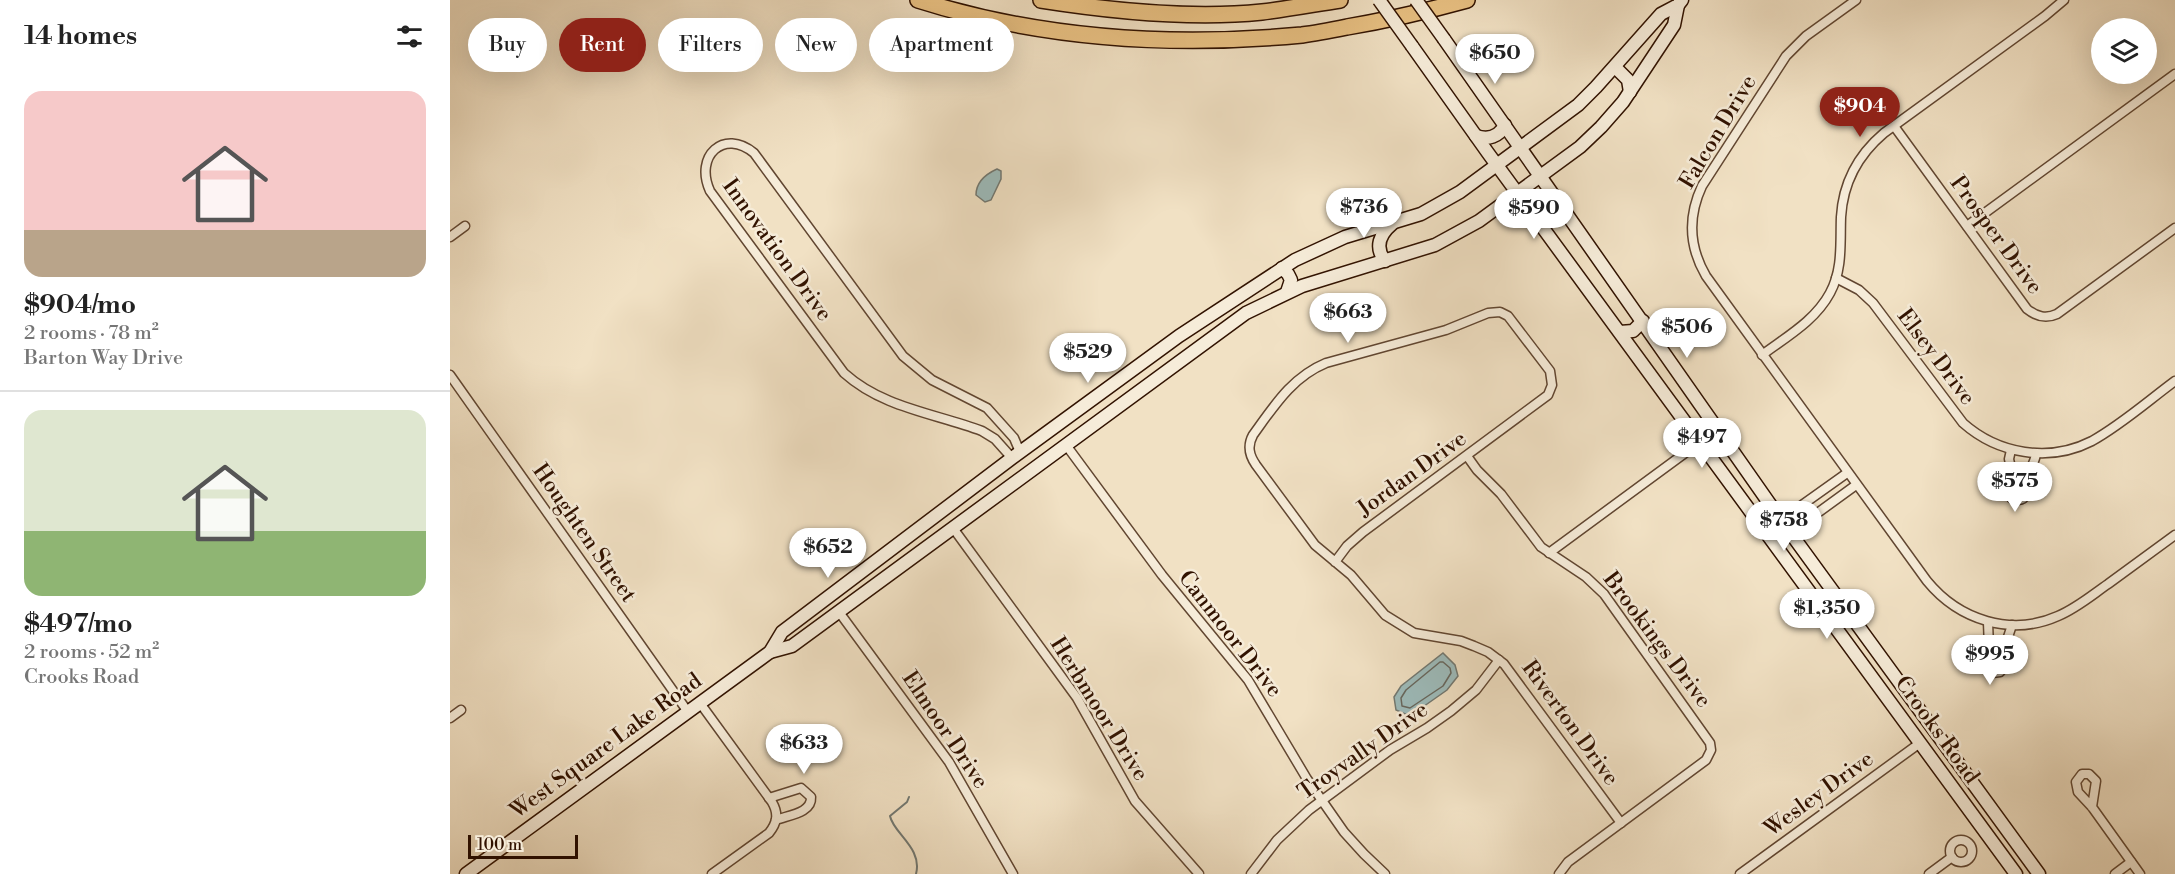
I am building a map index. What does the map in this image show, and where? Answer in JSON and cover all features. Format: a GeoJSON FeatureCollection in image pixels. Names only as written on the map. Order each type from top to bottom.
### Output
{"type":"FeatureCollection","features":[{"type":"Feature","properties":{"kind":"highway"},"geometry":{"type":"LineString","coordinates":[[918,0],[984,17],[1058,32],[1180,40],[1304,35],[1407,16],[1467,0]]}},
{"type":"Feature","properties":{"kind":"highway"},"geometry":{"type":"LineString","coordinates":[[1041,0],[1106,9],[1182,14],[1261,12],[1340,0]]}},
{"type":"Feature","properties":{"kind":"main road","name":"Crooks Road"},"geometry":{"type":"LineString","coordinates":[[1379,0],[1497,165],[2016,874]]}},
{"type":"Feature","properties":{"kind":"main road","name":"Crooks Road"},"geometry":{"type":"LineString","coordinates":[[1416,0],[1643,321],[1718,432],[2039,874]]}},
{"type":"Feature","properties":{"kind":"main road","name":"West Square Lake Road"},"geometry":{"type":"LineString","coordinates":[[770,652],[782,632],[1016,455],[1179,336],[1304,255],[1334,241],[1421,214],[1442,204],[1521,148],[1578,105],[1661,14],[1679,3]]}},
{"type":"Feature","properties":{"kind":"main road","name":"West Square Lake Road"},"geometry":{"type":"LineString","coordinates":[[466,874],[770,652],[792,646],[812,632],[1236,319],[1287,292],[1323,278],[1418,251],[1454,236],[1518,193],[1590,138],[1614,114],[1674,25],[1679,3]]}},
{"type":"Feature","properties":{"kind":"main road"},"geometry":{"type":"LineString","coordinates":[[1615,67],[1628,80],[1630,92]]}},
{"type":"Feature","properties":{"kind":"main road"},"geometry":{"type":"LineString","coordinates":[[1476,136],[1491,138],[1500,133],[1505,125]]}},
{"type":"Feature","properties":{"kind":"main road"},"geometry":{"type":"LineString","coordinates":[[1540,222],[1548,212],[1558,210],[1564,212]]}},
{"type":"Feature","properties":{"kind":"main road"},"geometry":{"type":"LineString","coordinates":[[1385,261],[1379,253],[1378,244],[1385,231],[1393,223]]}},
{"type":"Feature","properties":{"kind":"main road"},"geometry":{"type":"LineString","coordinates":[[1282,268],[1291,280],[1287,292]]}},
{"type":"Feature","properties":{"kind":"main road"},"geometry":{"type":"LineString","coordinates":[[1620,332],[1633,331],[1643,321]]}},
{"type":"Feature","properties":{"kind":"main road"},"geometry":{"type":"LineString","coordinates":[[1140,365],[1138,375],[1142,382],[1148,385]]}},
{"type":"Feature","properties":{"kind":"main road"},"geometry":{"type":"LineString","coordinates":[[1699,440],[1707,431],[1718,432]]}},
{"type":"Feature","properties":{"kind":"main road"},"geometry":{"type":"LineString","coordinates":[[1016,455],[1027,466],[1024,476]]}},
{"type":"Feature","properties":{"kind":"main road"},"geometry":{"type":"LineString","coordinates":[[1772,538],[1783,537],[1790,533]]}},
{"type":"Feature","properties":{"kind":"main road"},"geometry":{"type":"LineString","coordinates":[[806,614],[805,625],[812,632]]}},
{"type":"Feature","properties":{"kind":"main road"},"geometry":{"type":"LineString","coordinates":[[1919,741],[1922,735],[1928,733],[1937,735]]}},
{"type":"Feature","properties":{"kind":"street","name":"Falcon Drive"},"geometry":{"type":"LineString","coordinates":[[1856,0],[1806,36],[1786,56],[1707,177],[1695,206],[1693,239],[1701,268],[1937,594],[1959,610],[1988,622],[2012,625],[2036,623],[2067,612],[2175,535]]}},
{"type":"Feature","properties":{"kind":"street"},"geometry":{"type":"LineString","coordinates":[[1762,355],[1816,312],[1830,293],[1840,257],[1842,207],[1850,177],[1864,152],[1894,126],[2064,0]]}},
{"type":"Feature","properties":{"kind":"street"},"geometry":{"type":"LineString","coordinates":[[1967,226],[2175,74]]}},
{"type":"Feature","properties":{"kind":"street","name":"Prosper Drive"},"geometry":{"type":"LineString","coordinates":[[1894,126],[2027,309],[2034,315],[2043,317],[2057,314],[2175,228]]}},
{"type":"Feature","properties":{"kind":"street","name":"Innovation Drive"},"geometry":{"type":"LineString","coordinates":[[735,143],[754,153],[903,356],[932,380],[987,408],[1009,432],[1016,455],[982,431],[876,397],[858,386],[844,373],[710,191],[704,169],[709,155],[721,146],[735,143]]}},
{"type":"Feature","properties":{"kind":"street"},"geometry":{"type":"LineString","coordinates":[[450,237],[465,226]]}},
{"type":"Feature","properties":{"kind":"street","name":"Elsey Drive"},"geometry":{"type":"LineString","coordinates":[[1836,278],[1859,290],[1873,303],[1963,423],[1990,442],[2011,450],[2036,454],[2065,451],[2092,441],[2175,381]]}},
{"type":"Feature","properties":{"kind":"street","name":"Jordan Drive"},"geometry":{"type":"LineString","coordinates":[[1500,312],[1512,318],[1548,368],[1552,378],[1551,388],[1542,401],[1467,456],[1363,532],[1347,546],[1335,562],[1310,538],[1253,460],[1249,447],[1253,435],[1287,390],[1296,380],[1314,368],[1446,330],[1488,313],[1500,312]]}},
{"type":"Feature","properties":{"kind":"street","name":"Houghten Street"},"geometry":{"type":"LineString","coordinates":[[450,375],[688,712]]}},
{"type":"Feature","properties":{"kind":"street"},"geometry":{"type":"LineString","coordinates":[[1549,553],[1699,440]]}},
{"type":"Feature","properties":{"kind":"street","name":"Canmoor Drive"},"geometry":{"type":"LineString","coordinates":[[1066,445],[1162,575],[1248,680],[1321,801],[1353,843],[1385,874]]}},
{"type":"Feature","properties":{"kind":"street"},"geometry":{"type":"LineString","coordinates":[[2011,450],[2009,459],[2012,473],[2008,492],[2011,498],[2018,500],[2023,499],[2027,494],[2027,479],[2036,454]]}},
{"type":"Feature","properties":{"kind":"street","name":"Brookings Drive"},"geometry":{"type":"LineString","coordinates":[[1467,456],[1477,470],[1501,494],[1536,540],[1549,553],[1586,577],[1604,594],[1708,738],[1711,750],[1702,764],[1621,823]]}},
{"type":"Feature","properties":{"kind":"street"},"geometry":{"type":"LineString","coordinates":[[1781,520],[1848,473]]}},
{"type":"Feature","properties":{"kind":"street"},"geometry":{"type":"LineString","coordinates":[[1790,533],[1856,485]]}},
{"type":"Feature","properties":{"kind":"street","name":"Herbmoor Drive"},"geometry":{"type":"LineString","coordinates":[[953,528],[1077,698],[1134,801],[1199,874]]}},
{"type":"Feature","properties":{"kind":"street","name":"Riverton Drive"},"geometry":{"type":"LineString","coordinates":[[1335,562],[1356,581],[1385,615],[1401,626],[1421,635],[1469,643],[1499,660],[1515,677],[1621,823]]}},
{"type":"Feature","properties":{"kind":"street","name":"Elmoor Drive"},"geometry":{"type":"LineString","coordinates":[[839,612],[949,762],[1013,874]]}},
{"type":"Feature","properties":{"kind":"street"},"geometry":{"type":"LineString","coordinates":[[1988,622],[1989,648],[1985,665],[1992,673],[2000,672],[2004,667],[2004,649],[2012,625]]}},
{"type":"Feature","properties":{"kind":"street","name":"Troyvally Drive"},"geometry":{"type":"LineString","coordinates":[[1251,874],[1277,840],[1321,801],[1390,750],[1451,711],[1476,690],[1499,660]]}},
{"type":"Feature","properties":{"kind":"street"},"geometry":{"type":"LineString","coordinates":[[700,704],[776,808],[776,820],[769,833],[712,874]]}},
{"type":"Feature","properties":{"kind":"street"},"geometry":{"type":"LineString","coordinates":[[450,718],[461,710]]}},
{"type":"Feature","properties":{"kind":"street","name":"Wesley Drive"},"geometry":{"type":"LineString","coordinates":[[1740,874],[1919,741]]}},
{"type":"Feature","properties":{"kind":"street"},"geometry":{"type":"LineString","coordinates":[[770,798],[801,788],[809,793],[811,803],[807,809],[776,820]]}},
{"type":"Feature","properties":{"kind":"street"},"geometry":{"type":"LineString","coordinates":[[2092,807],[2140,874]]}},
{"type":"Feature","properties":{"kind":"street"},"geometry":{"type":"LineString","coordinates":[[1559,874],[1568,862],[1621,823]]}},
{"type":"Feature","properties":{"kind":"street"},"geometry":{"type":"LineString","coordinates":[[1929,874],[1952,857]]}},
{"type":"Feature","properties":{"kind":"street"},"geometry":{"type":"LineString","coordinates":[[2115,874],[2131,862]]}},
{"type":"Feature","properties":{"kind":"water"},"geometry":{"type":"Polygon","coordinates":[[[997,169],[1001,171],[1001,179],[991,200],[985,202],[976,195],[976,190],[986,176],[997,169]]]}},
{"type":"Feature","properties":{"kind":"water"},"geometry":{"type":"Polygon","coordinates":[[[1443,653],[1455,665],[1458,676],[1447,690],[1410,716],[1396,710],[1394,697],[1401,686],[1443,653]]]}},
{"type":"Feature","properties":{"kind":"waterway"},"geometry":{"type":"LineString","coordinates":[[909,797],[907,802],[890,816],[912,849],[917,865],[916,874]]}}]}
